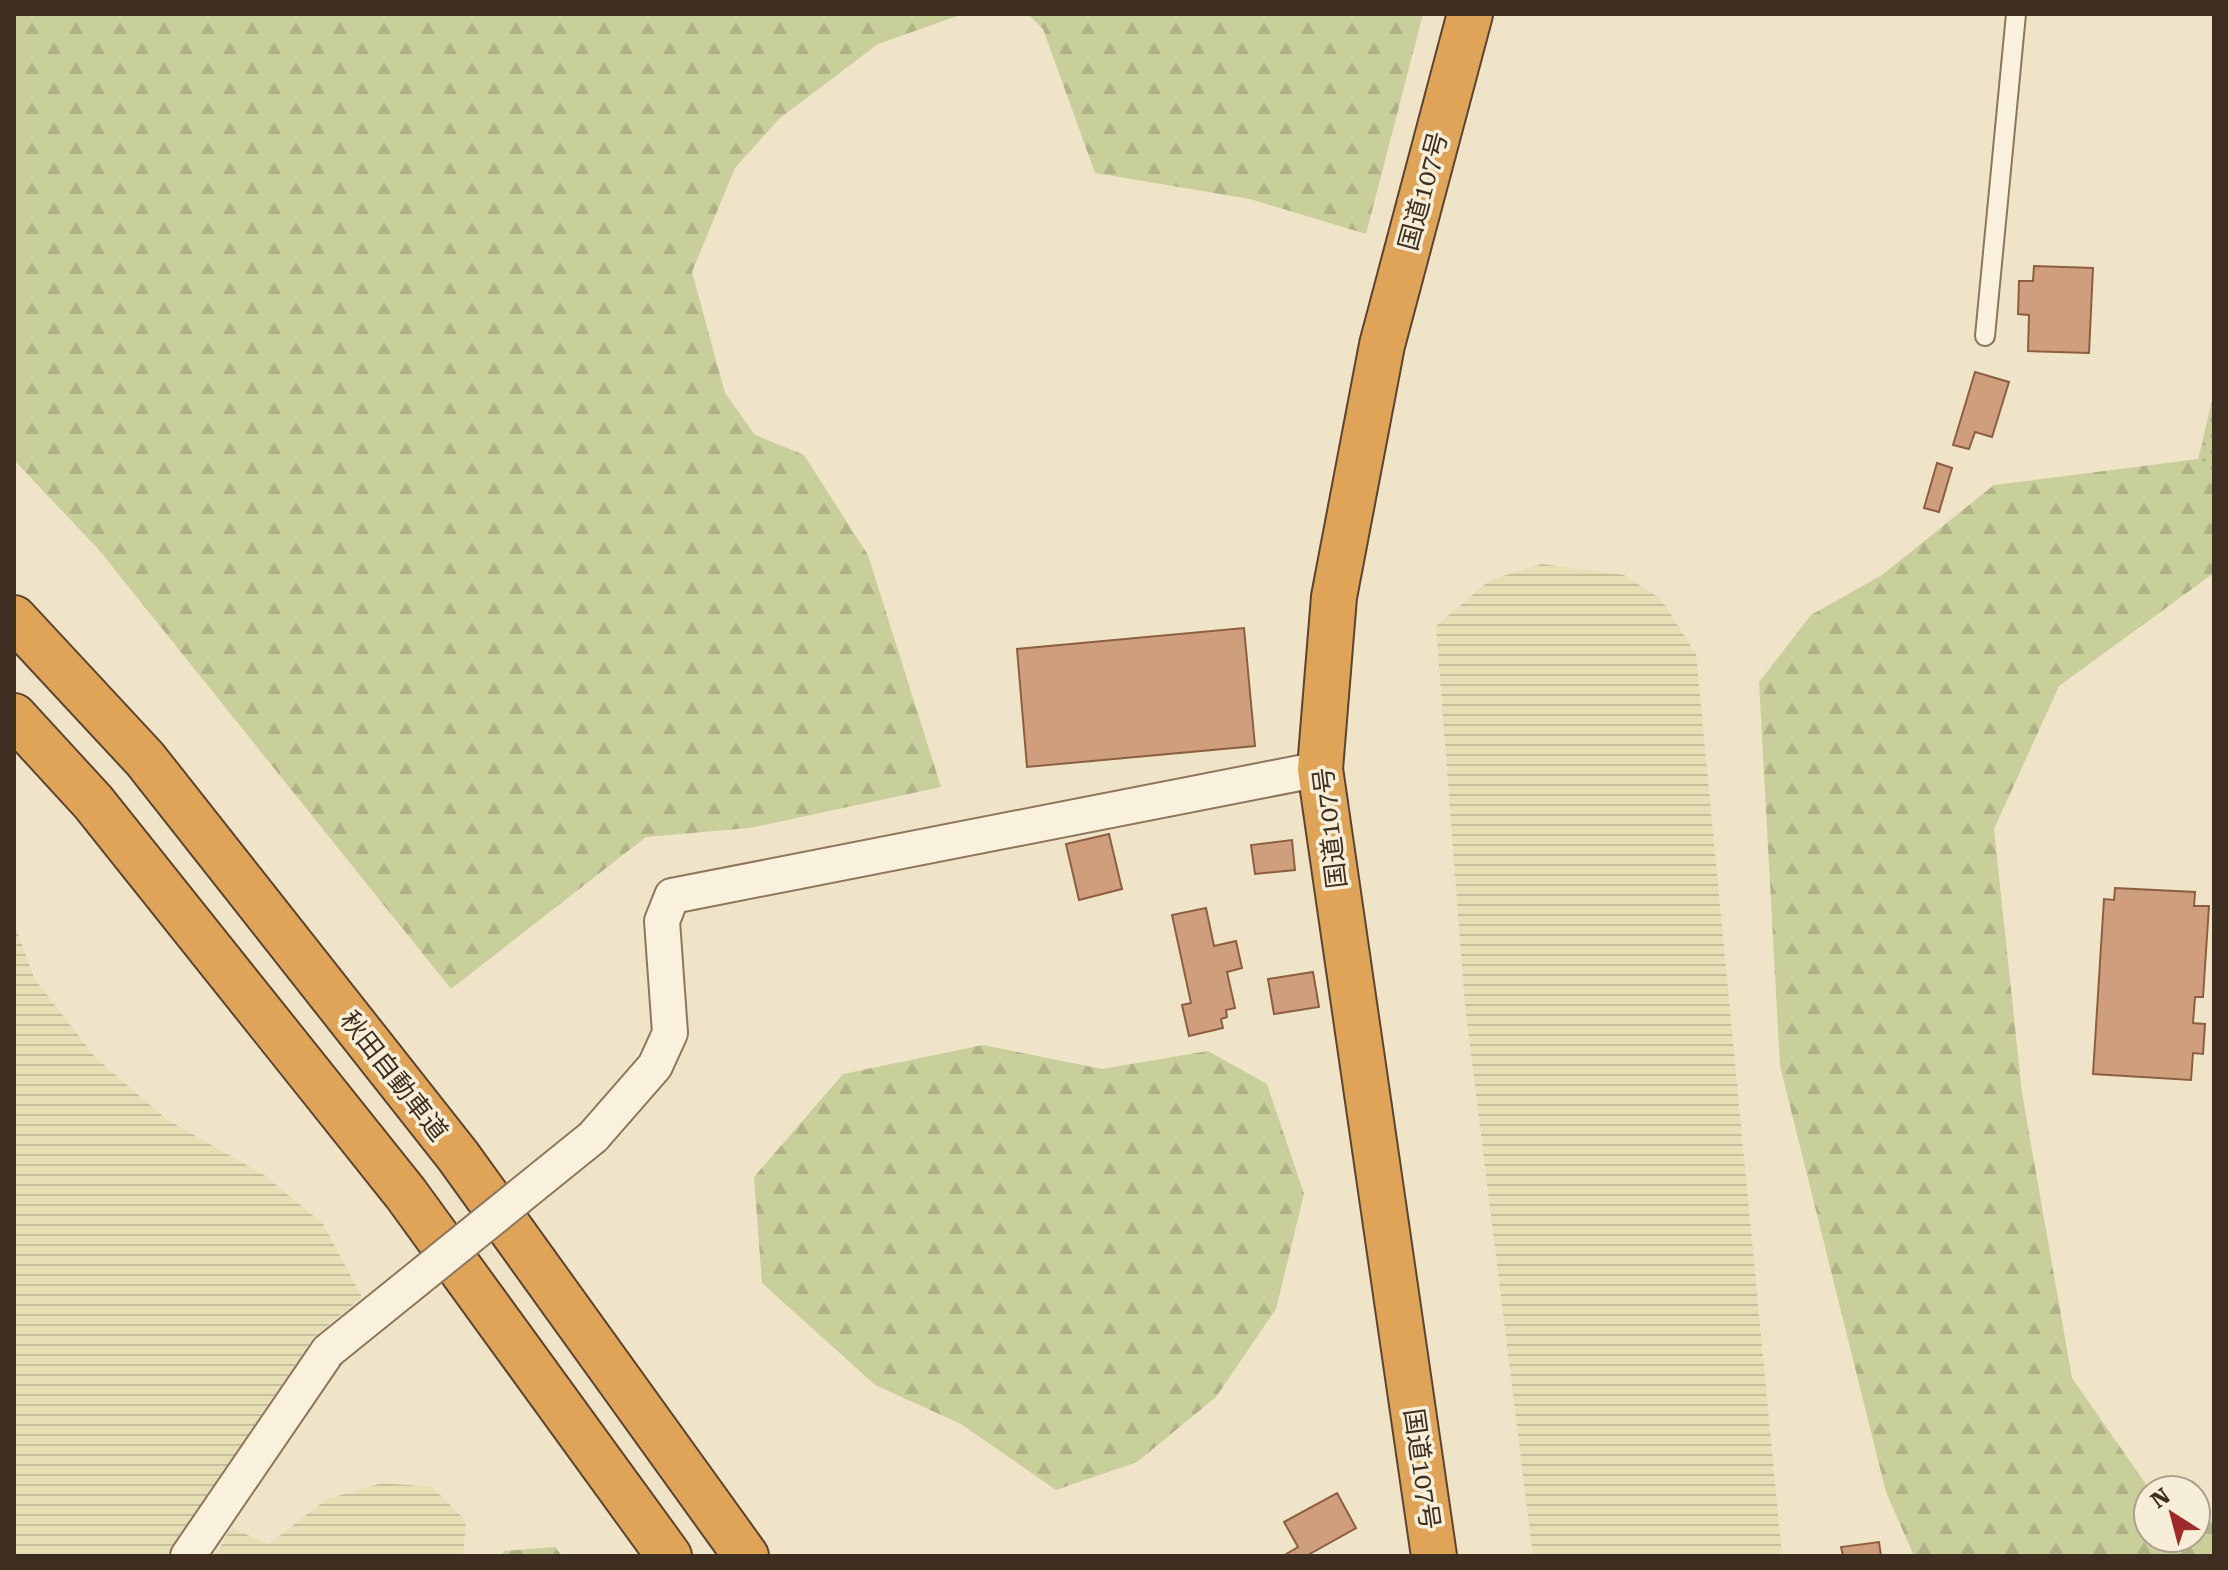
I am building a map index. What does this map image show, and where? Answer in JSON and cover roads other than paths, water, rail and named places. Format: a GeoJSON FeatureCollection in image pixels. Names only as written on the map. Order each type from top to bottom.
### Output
{"type":"FeatureCollection","features":[{"type":"Feature","properties":{"kind":"highway","name":"国道107号"},"geometry":{"type":"LineString","coordinates":[[1434,1556],[1320,769],[1334,597],[1382,345],[1470,14]]}},
{"type":"Feature","properties":{"kind":"highway","name":"秋田自動車道"},"geometry":{"type":"LineString","coordinates":[[14,618],[145,759],[458,1156],[746,1556]]}},
{"type":"Feature","properties":{"kind":"highway"},"geometry":{"type":"LineString","coordinates":[[14,716],[93,802],[406,1194],[669,1556]]}},
{"type":"Feature","properties":{"kind":"street"},"geometry":{"type":"LineString","coordinates":[[188,1556],[328,1351],[593,1137],[655,1066],[670,1033],[662,921],[672,896],[1320,769]]}},
{"type":"Feature","properties":{"kind":"lane"},"geometry":{"type":"LineString","coordinates":[[1985,336],[2016,14]]}}]}
